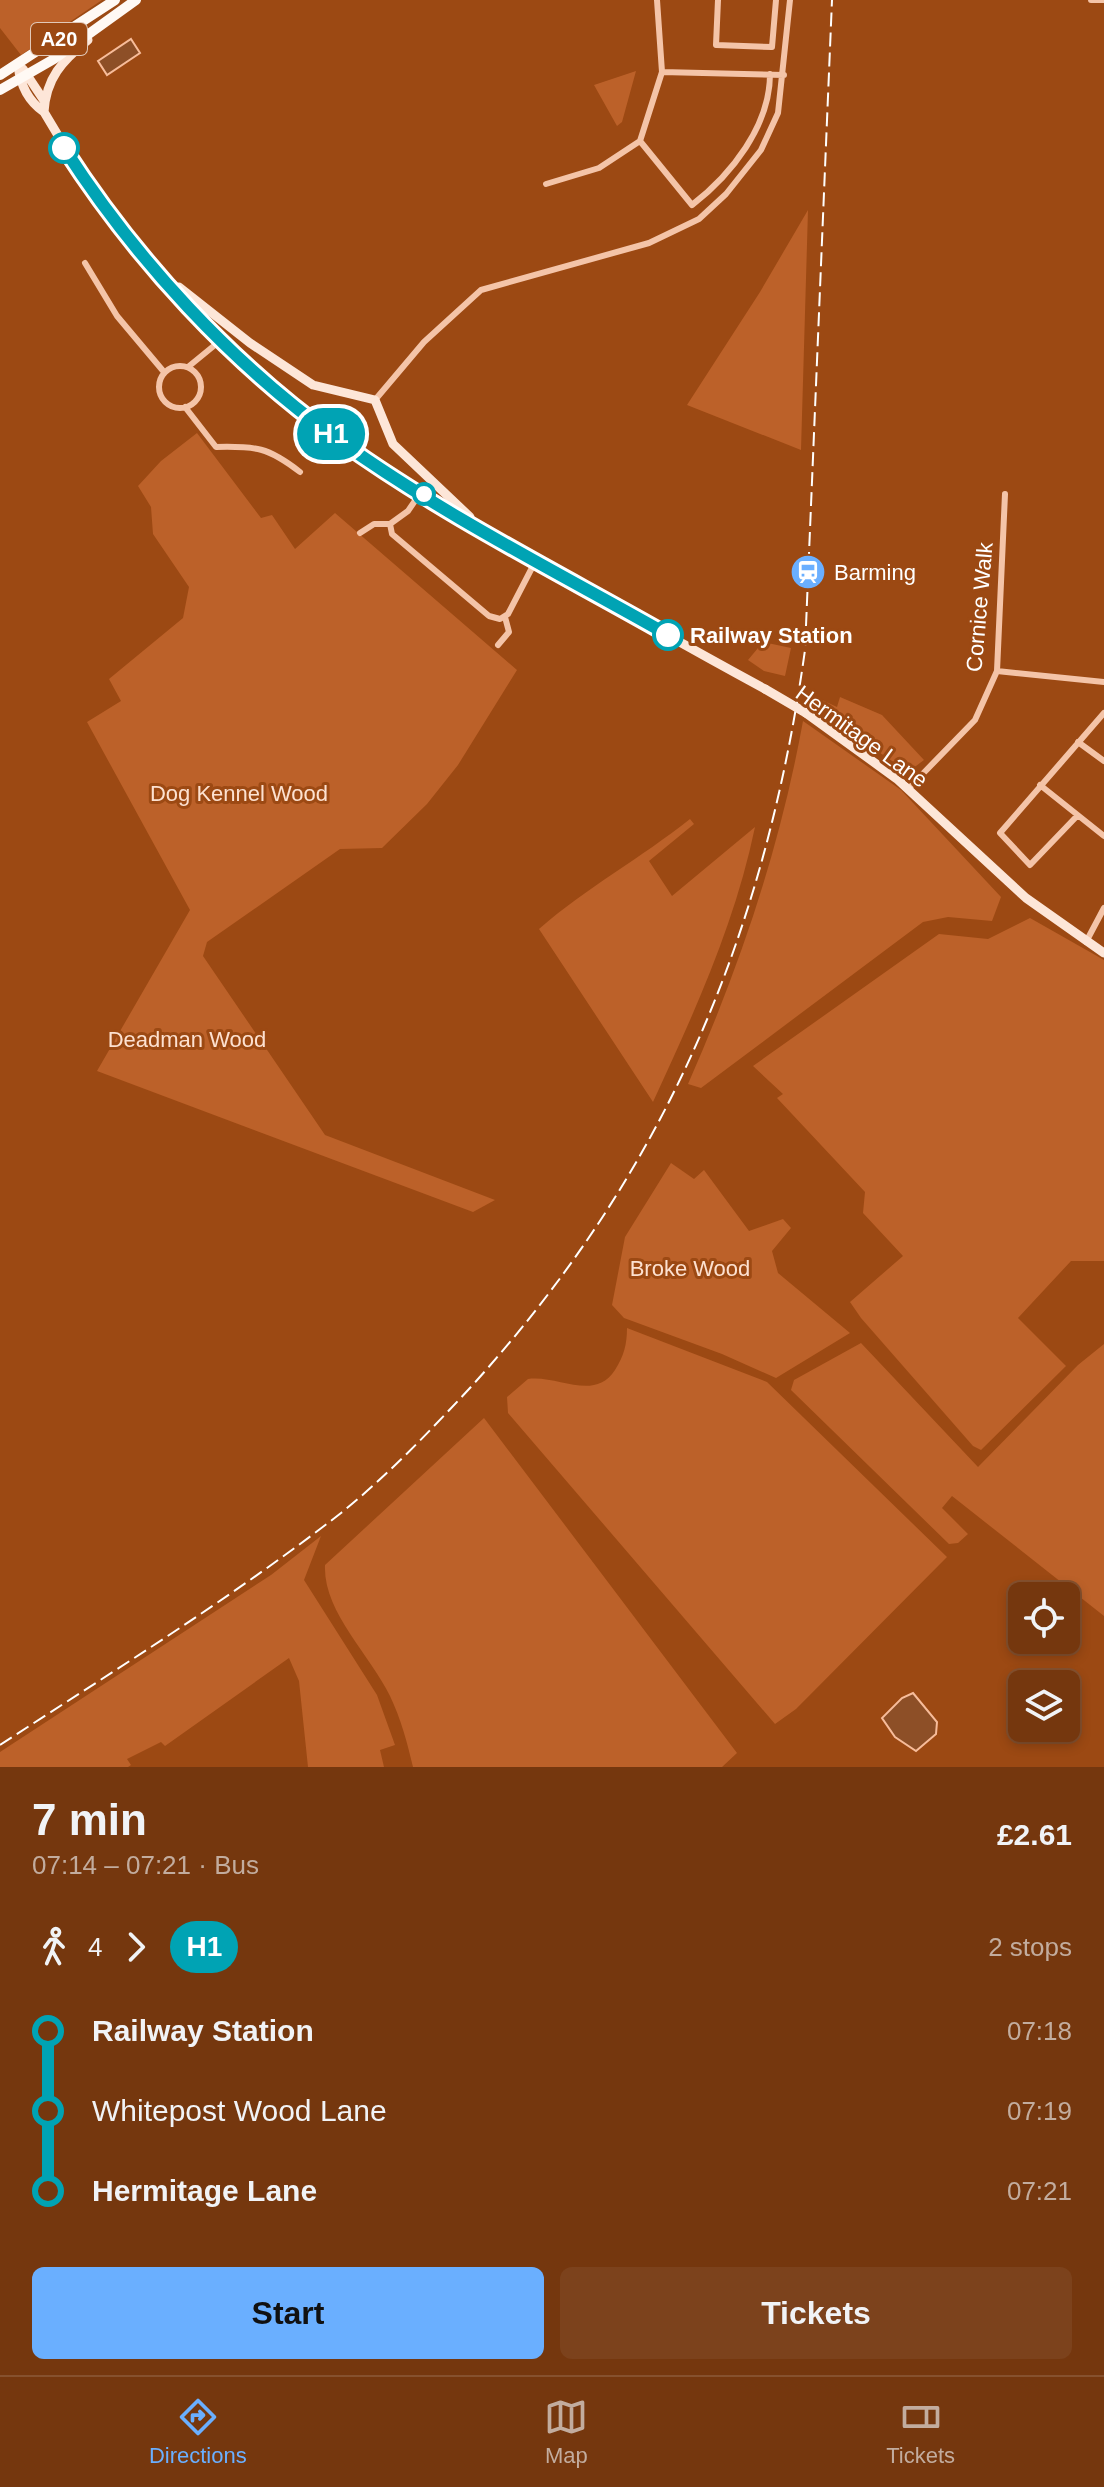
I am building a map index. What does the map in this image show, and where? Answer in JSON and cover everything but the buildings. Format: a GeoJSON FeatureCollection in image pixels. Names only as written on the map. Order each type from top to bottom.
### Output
{"type":"FeatureCollection","features":[{"type":"Feature","properties":{"kind":"main road","name":"A20"},"geometry":{"type":"LineString","coordinates":[[0,75],[115,0]]}},
{"type":"Feature","properties":{"kind":"main road","name":"A20"},"geometry":{"type":"LineString","coordinates":[[0,90],[24,78],[136,0]]}},
{"type":"Feature","properties":{"kind":"main road"},"geometry":{"type":"LineString","coordinates":[[45,107],[56,70],[111,19]]}},
{"type":"Feature","properties":{"kind":"main road","name":"Hermitage Lane"},"geometry":{"type":"LineString","coordinates":[[18,65],[95,194],[160,273],[252,371],[341,441],[421,492],[806,713],[908,789],[1026,898],[1104,953]]}},
{"type":"Feature","properties":{"kind":"main road"},"geometry":{"type":"LineString","coordinates":[[160,273],[250,343],[313,385],[328,391],[365,395],[375,400],[393,444],[486,530]]}},
{"type":"Feature","properties":{"kind":"street"},"geometry":{"type":"LineString","coordinates":[[546,184],[599,168],[640,141],[662,72],[657,0]]}},
{"type":"Feature","properties":{"kind":"street"},"geometry":{"type":"LineString","coordinates":[[718,0],[716,45],[772,47],[776,0]]}},
{"type":"Feature","properties":{"kind":"street"},"geometry":{"type":"LineString","coordinates":[[375,400],[424,342],[481,290],[649,243],[699,219],[726,194],[761,150],[778,113],[790,0]]}},
{"type":"Feature","properties":{"kind":"street"},"geometry":{"type":"LineString","coordinates":[[1091,0],[1104,0]]}},
{"type":"Feature","properties":{"kind":"street"},"geometry":{"type":"LineString","coordinates":[[662,72],[784,75]]}},
{"type":"Feature","properties":{"kind":"street"},"geometry":{"type":"LineString","coordinates":[[640,141],[692,205],[742,155],[754,133],[770,74]]}},
{"type":"Feature","properties":{"kind":"street"},"geometry":{"type":"LineString","coordinates":[[85,263],[112,309],[164,372]]}},
{"type":"Feature","properties":{"kind":"street"},"geometry":{"type":"LineString","coordinates":[[188,367],[221,340]]}},
{"type":"Feature","properties":{"kind":"street"},"geometry":{"type":"LineString","coordinates":[[176,366],[188,367],[198,376],[201,389],[196,401],[185,407],[172,407],[162,398],[159,385],[164,372],[176,366]]}},
{"type":"Feature","properties":{"kind":"street"},"geometry":{"type":"LineString","coordinates":[[185,407],[216,447],[253,446],[272,451],[300,472]]}},
{"type":"Feature","properties":{"kind":"street"},"geometry":{"type":"LineString","coordinates":[[360,533],[374,524],[390,524],[408,511],[421,492]]}},
{"type":"Feature","properties":{"kind":"street","name":"Cornice Walk"},"geometry":{"type":"LineString","coordinates":[[908,789],[975,720],[997,671],[1005,494]]}},
{"type":"Feature","properties":{"kind":"street"},"geometry":{"type":"LineString","coordinates":[[370,516],[374,524]]}},
{"type":"Feature","properties":{"kind":"street"},"geometry":{"type":"LineString","coordinates":[[390,524],[393,536],[489,616],[505,617]]}},
{"type":"Feature","properties":{"kind":"street"},"geometry":{"type":"LineString","coordinates":[[498,645],[509,632],[505,617],[536,560]]}},
{"type":"Feature","properties":{"kind":"street"},"geometry":{"type":"LineString","coordinates":[[997,671],[1104,682]]}},
{"type":"Feature","properties":{"kind":"street"},"geometry":{"type":"LineString","coordinates":[[1077,816],[1030,865],[1000,833],[1104,713]]}},
{"type":"Feature","properties":{"kind":"street"},"geometry":{"type":"LineString","coordinates":[[1078,742],[1104,761]]}},
{"type":"Feature","properties":{"kind":"street"},"geometry":{"type":"LineString","coordinates":[[1040,785],[1104,836]]}},
{"type":"Feature","properties":{"kind":"street"},"geometry":{"type":"LineString","coordinates":[[1086,942],[1104,908]]}},
{"type":"Feature","properties":{"kind":"green space"},"geometry":{"type":"Polygon","coordinates":[[[0,0],[102,0],[21,55],[0,28],[0,0]]]}},
{"type":"Feature","properties":{"kind":"green space"},"geometry":{"type":"Polygon","coordinates":[[[636,71],[622,122],[617,126],[594,85],[636,71]]]}},
{"type":"Feature","properties":{"kind":"green space"},"geometry":{"type":"Polygon","coordinates":[[[808,210],[801,450],[687,405],[760,292],[808,210]]]}},
{"type":"Feature","properties":{"kind":"green space","name":"Dog Kennel Wood"},"geometry":{"type":"Polygon","coordinates":[[[197,433],[261,518],[272,515],[295,549],[335,513],[517,670],[458,765],[427,804],[382,848],[340,849],[207,942],[203,956],[325,1135],[495,1200],[473,1212],[97,1071],[190,910],[87,722],[121,701],[109,679],[183,618],[189,587],[153,534],[151,507],[138,486],[161,461],[197,433]]]}},
{"type":"Feature","properties":{"kind":"green space"},"geometry":{"type":"Polygon","coordinates":[[[763,642],[791,648],[785,676],[764,671],[748,660],[763,642]]]}},
{"type":"Feature","properties":{"kind":"green space"},"geometry":{"type":"Polygon","coordinates":[[[840,697],[882,715],[924,760],[912,769],[901,767],[809,705],[820,699],[837,707],[840,697]]]}},
{"type":"Feature","properties":{"kind":"green space"},"geometry":{"type":"Polygon","coordinates":[[[803,721],[901,790],[1001,897],[992,921],[948,917],[923,922],[701,1088],[688,1084],[725,995],[756,906],[783,815],[803,721]]]}},
{"type":"Feature","properties":{"kind":"green space"},"geometry":{"type":"Polygon","coordinates":[[[690,819],[694,824],[649,861],[672,896],[755,827],[725,933],[653,1102],[539,929],[690,819]]]}},
{"type":"Feature","properties":{"kind":"green space"},"geometry":{"type":"Polygon","coordinates":[[[1030,918],[1104,960],[1104,1261],[1071,1261],[1018,1318],[1066,1366],[981,1450],[973,1446],[850,1302],[903,1256],[863,1213],[865,1192],[777,1098],[783,1094],[753,1066],[939,934],[988,939],[1030,918]]]}},
{"type":"Feature","properties":{"kind":"green space","name":"Broke Wood"},"geometry":{"type":"Polygon","coordinates":[[[671,1163],[694,1179],[704,1170],[749,1231],[783,1219],[791,1228],[772,1251],[778,1273],[850,1333],[776,1378],[722,1354],[624,1318],[612,1305],[625,1237],[671,1163]]]}},
{"type":"Feature","properties":{"kind":"green space"},"geometry":{"type":"Polygon","coordinates":[[[627,1328],[767,1382],[947,1557],[796,1709],[775,1724],[508,1413],[507,1397],[528,1379],[586,1386],[607,1379],[623,1355],[627,1328]]]}},
{"type":"Feature","properties":{"kind":"green space"},"geometry":{"type":"Polygon","coordinates":[[[861,1343],[978,1467],[1078,1365],[1104,1344],[1104,1616],[1080,1597],[1080,1582],[1061,1582],[952,1496],[942,1508],[968,1534],[958,1543],[949,1544],[791,1390],[794,1380],[861,1343]]]}},
{"type":"Feature","properties":{"kind":"green space"},"geometry":{"type":"Polygon","coordinates":[[[484,1418],[737,1753],[722,1767],[413,1767],[390,1696],[339,1616],[326,1582],[325,1565],[484,1418]]]}},
{"type":"Feature","properties":{"kind":"green space"},"geometry":{"type":"Polygon","coordinates":[[[321,1536],[304,1580],[377,1695],[395,1745],[380,1750],[384,1767],[308,1767],[299,1681],[289,1658],[165,1746],[161,1742],[127,1759],[131,1765],[128,1767],[0,1767],[0,1752],[271,1575],[321,1536]]]}},
{"type":"Feature","properties":{"kind":"shaded area"},"geometry":{"type":"Polygon","coordinates":[[[131,39],[140,53],[107,75],[98,61],[131,39]]]}},
{"type":"Feature","properties":{"kind":"shaded area"},"geometry":{"type":"Polygon","coordinates":[[[913,1693],[937,1722],[936,1734],[916,1751],[895,1737],[882,1718],[902,1698],[913,1693]]]}},
{"type":"Feature","properties":{"kind":"railway"},"geometry":{"type":"LineString","coordinates":[[0,1745],[173,1632],[300,1544],[358,1499],[423,1437],[469,1389],[538,1307],[599,1223],[651,1136],[696,1046],[733,953],[763,856],[787,755],[805,650],[832,0]]}},
{"type":"Feature","properties":{"kind":"bus line","name":"H1"},"geometry":{"type":"LineString","coordinates":[[64,148],[120,226],[209,329],[252,371],[358,453],[555,572],[668,635]]}},
{"type":"Feature","properties":{"kind":"place","name":"Barming"},"geometry":{"type":"Point","coordinates":[808,572]}},
{"type":"Feature","properties":{"kind":"place","name":"Railway Station"},"geometry":{"type":"Point","coordinates":[668,635]}},
{"type":"Feature","properties":{"kind":"park label","name":"Deadman Wood"},"geometry":{"type":"Point","coordinates":[187,1039]}}]}
